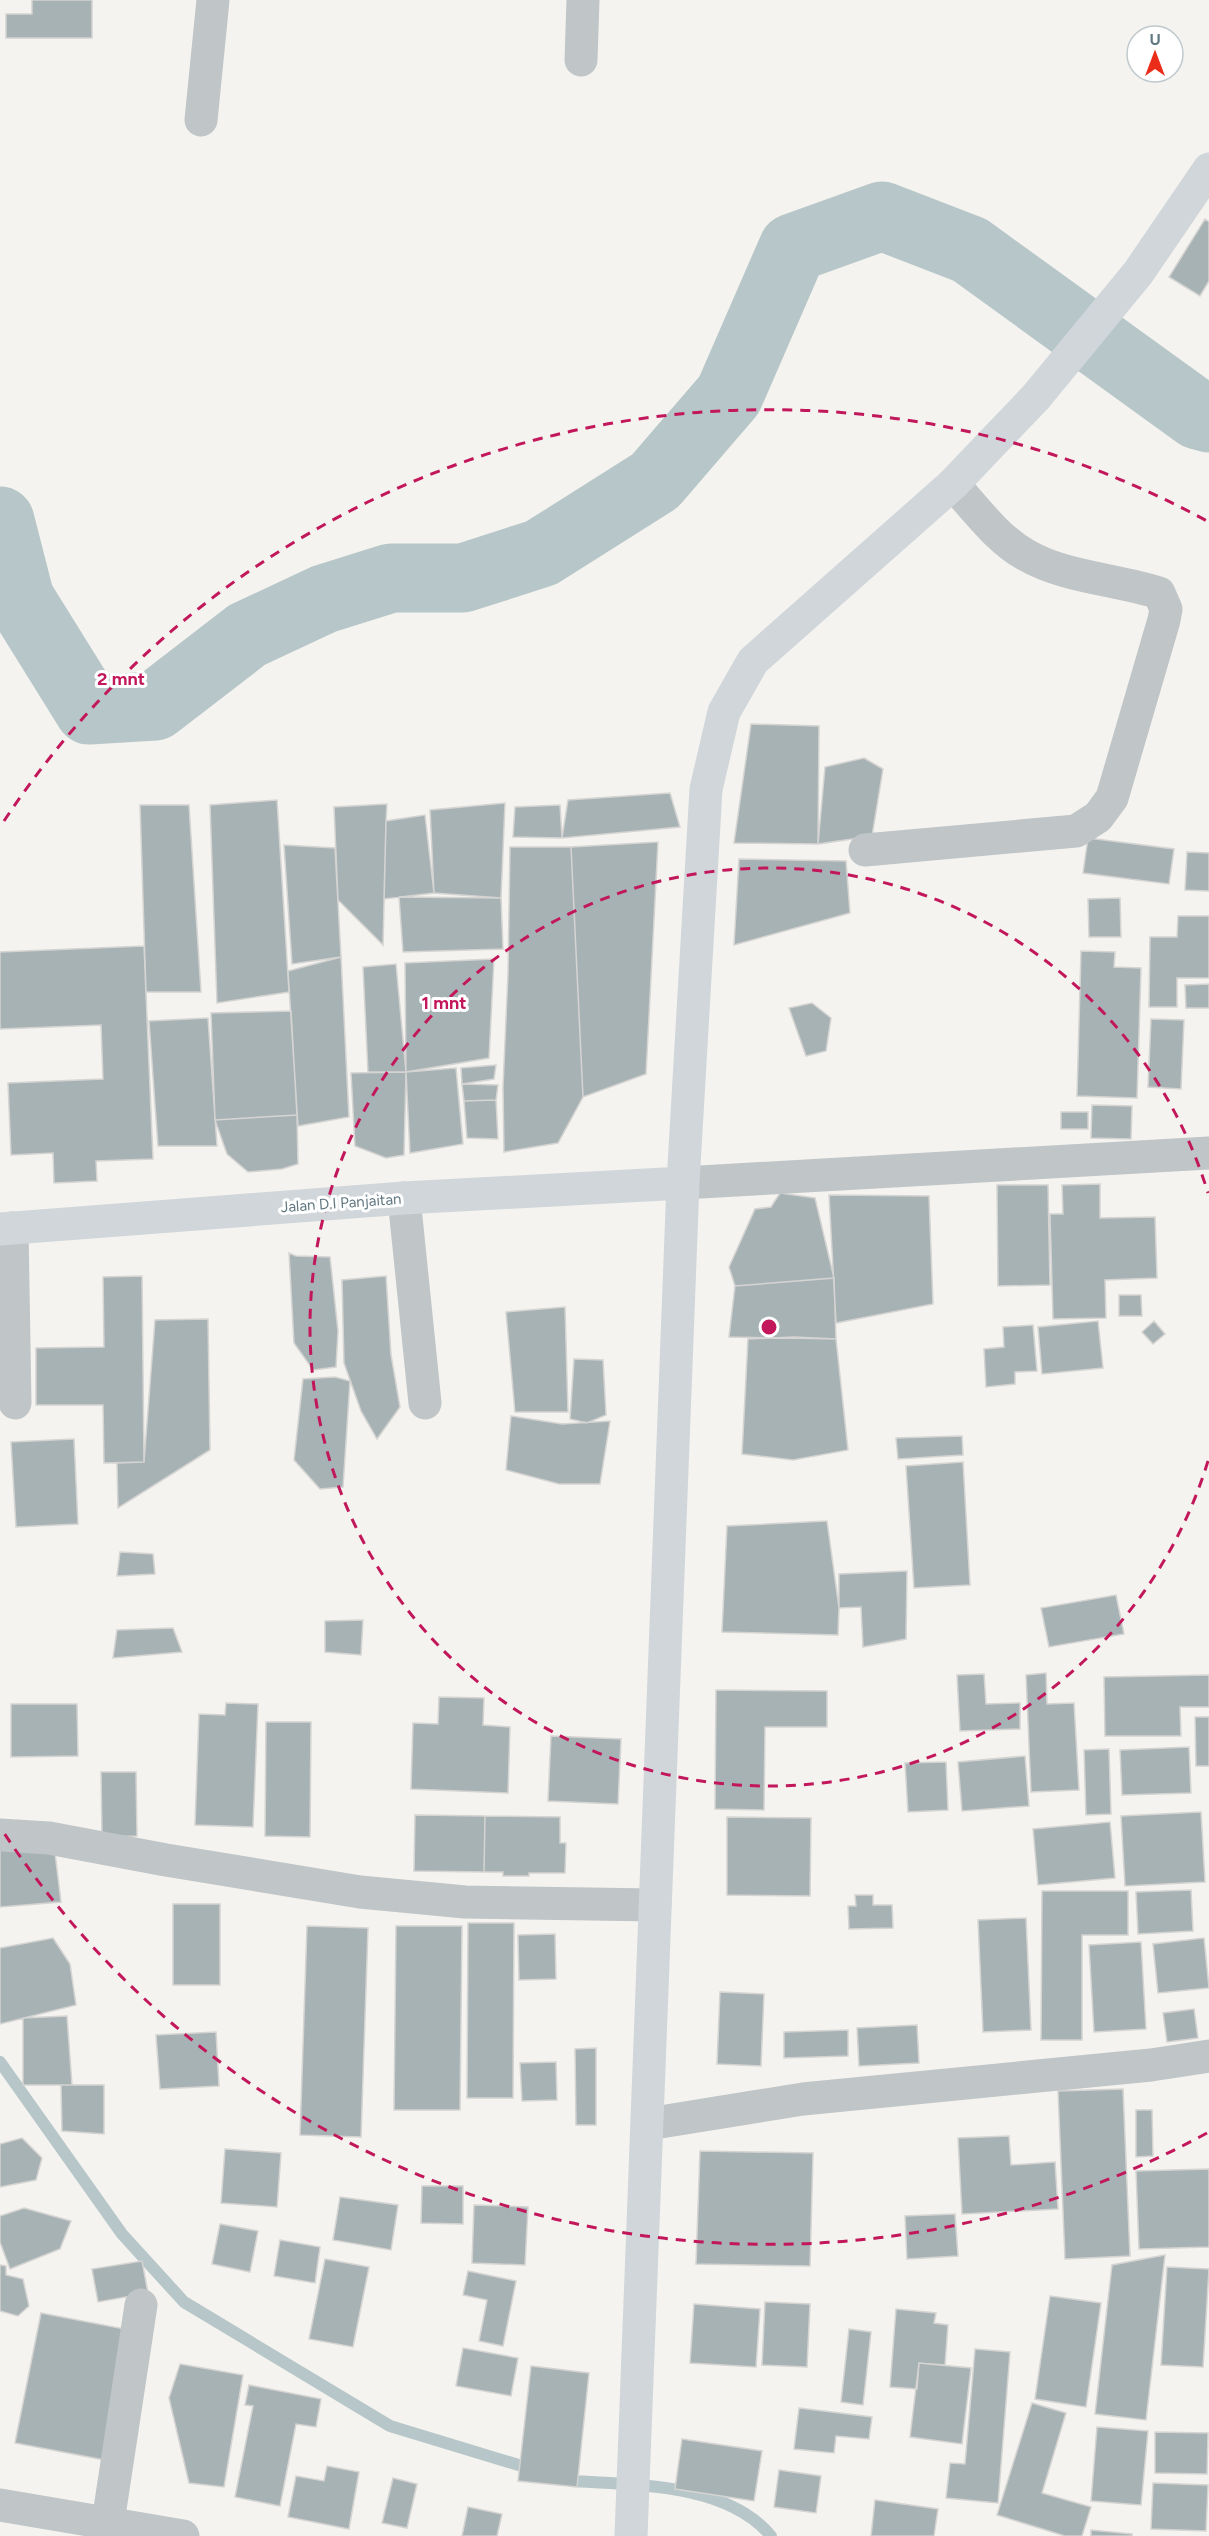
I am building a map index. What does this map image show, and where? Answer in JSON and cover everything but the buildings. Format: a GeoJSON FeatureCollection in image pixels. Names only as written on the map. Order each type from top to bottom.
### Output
{"type":"FeatureCollection","features":[{"type":"Feature","properties":{"kind":"street"},"geometry":{"type":"LineString","coordinates":[[201,120],[213,0]]}},
{"type":"Feature","properties":{"kind":"street"},"geometry":{"type":"LineString","coordinates":[[580,60],[583,0]]}},
{"type":"Feature","properties":{"kind":"street"},"geometry":{"type":"LineString","coordinates":[[631,2529],[683,1183],[706,789],[724,712],[753,661],[953,484],[1036,397],[1138,273],[1209,169]]}},
{"type":"Feature","properties":{"kind":"street"},"geometry":{"type":"LineString","coordinates":[[865,850],[1076,831],[1098,817],[1112,798],[1164,620],[1166,609],[1164,599],[1159,593],[1055,568],[1025,555],[1003,538],[953,484]]}},
{"type":"Feature","properties":{"kind":"street"},"geometry":{"type":"LineString","coordinates":[[683,1183],[1209,1153]]}},
{"type":"Feature","properties":{"kind":"street","name":"Jalan D.I Panjaitan"},"geometry":{"type":"LineString","coordinates":[[6,1228],[404,1198],[683,1183]]}},
{"type":"Feature","properties":{"kind":"street"},"geometry":{"type":"LineString","coordinates":[[404,1198],[425,1403]]}},
{"type":"Feature","properties":{"kind":"street"},"geometry":{"type":"LineString","coordinates":[[6,1228],[15,1403]]}},
{"type":"Feature","properties":{"kind":"street"},"geometry":{"type":"LineString","coordinates":[[0,1835],[49,1838],[360,1892],[465,1902],[655,1905]]}},
{"type":"Feature","properties":{"kind":"street"},"geometry":{"type":"LineString","coordinates":[[648,2124],[803,2099],[1151,2065],[1209,2056]]}},
{"type":"Feature","properties":{"kind":"street"},"geometry":{"type":"LineString","coordinates":[[108,2522],[141,2305]]}},
{"type":"Feature","properties":{"kind":"street"},"geometry":{"type":"LineString","coordinates":[[0,2505],[108,2522],[165,2535]]}},
{"type":"Feature","properties":{"kind":"waterway"},"geometry":{"type":"LineString","coordinates":[[0,521],[20,599],[89,710],[155,706],[247,635],[324,599],[391,578],[463,578],[541,553],[655,481],[729,395],[793,248],[882,216],[970,250],[1198,415],[1209,418]]}},
{"type":"Feature","properties":{"kind":"waterway"},"geometry":{"type":"LineString","coordinates":[[0,2062],[122,2234],[184,2302],[390,2426],[535,2470]]}},
{"type":"Feature","properties":{"kind":"waterway"},"geometry":{"type":"LineString","coordinates":[[563,2478],[572,2481],[651,2486],[705,2496],[730,2506],[752,2519],[771,2536]]}}]}
